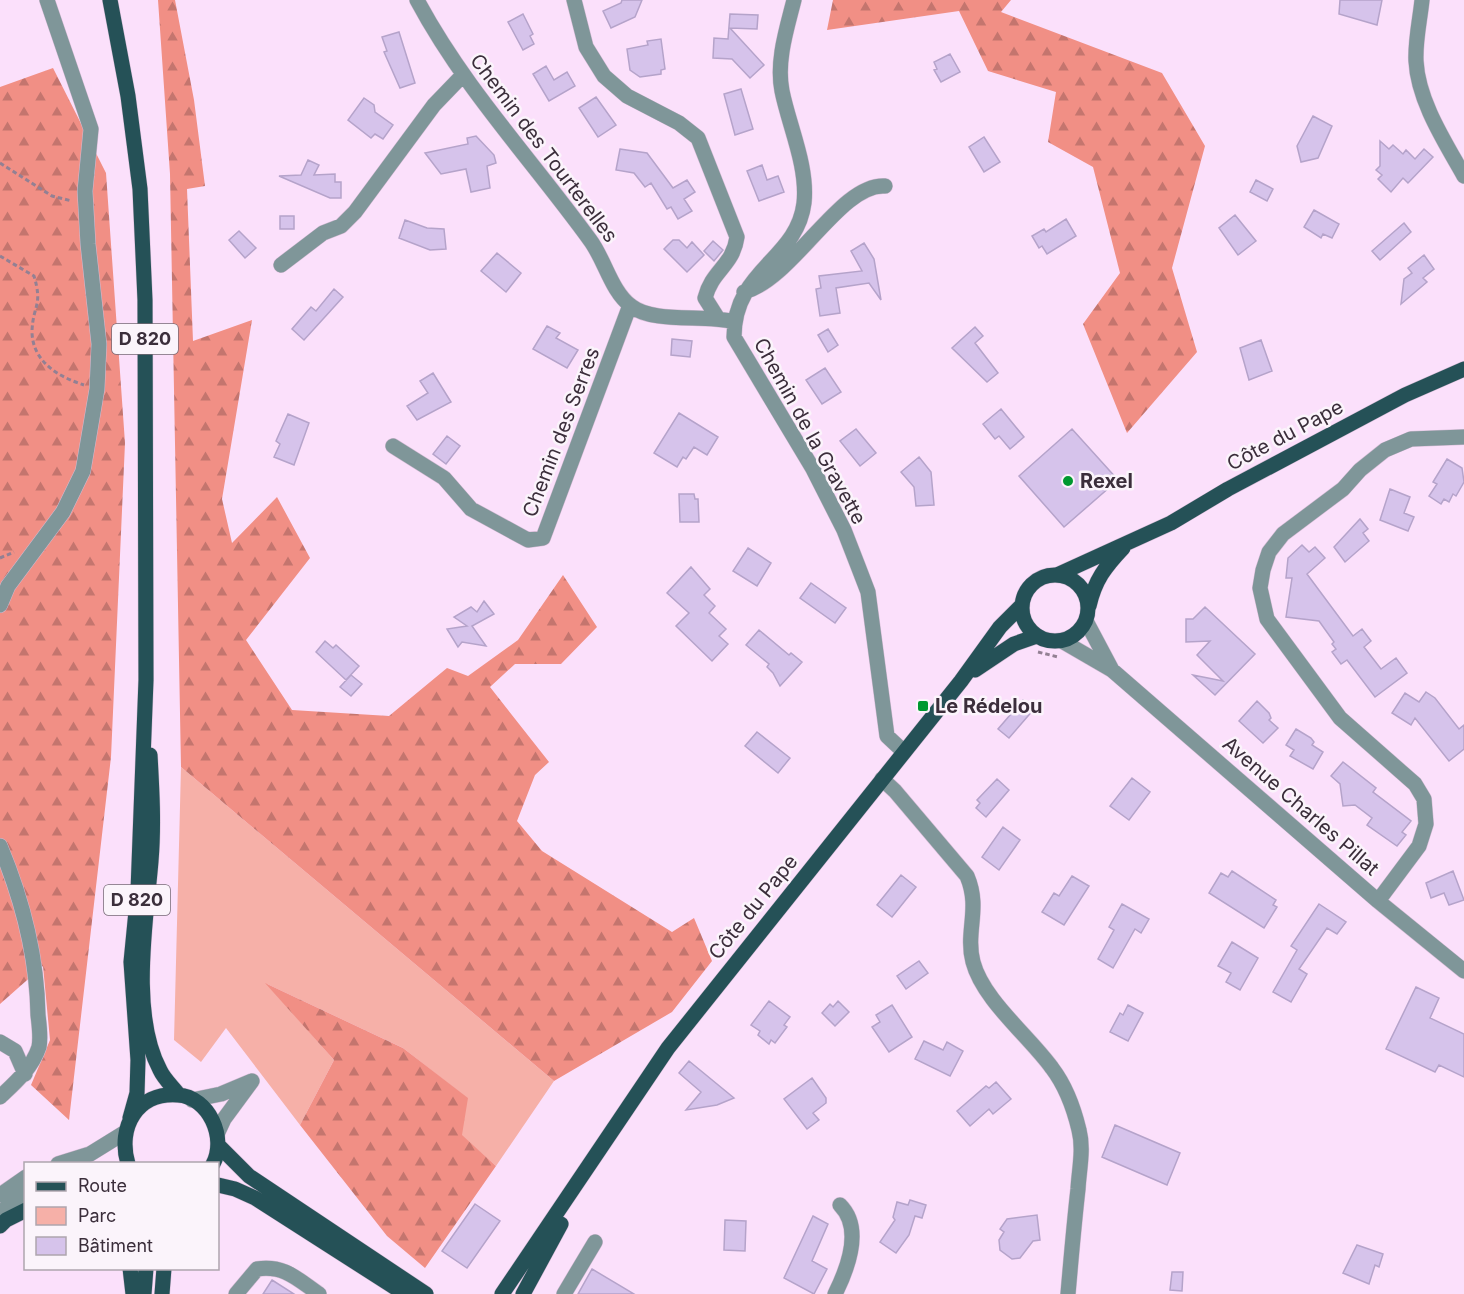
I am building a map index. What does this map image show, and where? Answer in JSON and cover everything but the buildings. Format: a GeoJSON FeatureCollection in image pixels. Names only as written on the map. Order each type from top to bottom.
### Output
{"type":"FeatureCollection","features":[{"type":"Feature","properties":{"kind":"main road","name":"D 820"},"geometry":{"type":"LineString","coordinates":[[110,0],[128,96],[140,200],[145,324],[146,680],[138,891],[131,962],[138,1060],[137,1093],[127,1126]]}},
{"type":"Feature","properties":{"kind":"main road","name":"Côte du Pape"},"geometry":{"type":"LineString","coordinates":[[1059,574],[1171,523],[1228,489],[1405,395],[1464,369]]}},
{"type":"Feature","properties":{"kind":"main road","name":"Côte du Pape"},"geometry":{"type":"LineString","coordinates":[[1087,615],[1094,586],[1100,574],[1128,543]]}},
{"type":"Feature","properties":{"kind":"main road"},"geometry":{"type":"LineString","coordinates":[[1059,574],[1078,584],[1088,599],[1087,615],[1080,630],[1062,640],[1045,639],[1037,636],[1025,622],[1022,604],[1030,586],[1039,579],[1059,574]]}},
{"type":"Feature","properties":{"kind":"main road","name":"Côte du Pape"},"geometry":{"type":"LineString","coordinates":[[502,1294],[668,1048],[961,681],[1000,627],[1022,604]]}},
{"type":"Feature","properties":{"kind":"main road","name":"Côte du Pape"},"geometry":{"type":"LineString","coordinates":[[961,681],[993,656],[1037,636]]}},
{"type":"Feature","properties":{"kind":"main road","name":"D 820"},"geometry":{"type":"LineString","coordinates":[[146,680],[152,798],[152,857],[142,955],[144,1009],[151,1046],[160,1070],[186,1098]]}},
{"type":"Feature","properties":{"kind":"main road"},"geometry":{"type":"LineString","coordinates":[[127,1162],[124,1149],[127,1126],[141,1106],[154,1098],[186,1098],[209,1115],[218,1138],[249,1176],[426,1294]]}},
{"type":"Feature","properties":{"kind":"main road"},"geometry":{"type":"LineString","coordinates":[[213,1162],[218,1138]]}},
{"type":"Feature","properties":{"kind":"main road","name":"Côte du Pape"},"geometry":{"type":"LineString","coordinates":[[523,1294],[573,1202],[588,1167]]}},
{"type":"Feature","properties":{"kind":"main road"},"geometry":{"type":"LineString","coordinates":[[219,1185],[255,1198],[405,1294]]}},
{"type":"Feature","properties":{"kind":"main road"},"geometry":{"type":"LineString","coordinates":[[0,1226],[6,1220],[24,1211]]}},
{"type":"Feature","properties":{"kind":"main road"},"geometry":{"type":"LineString","coordinates":[[130,1270],[132,1294]]}},
{"type":"Feature","properties":{"kind":"main road"},"geometry":{"type":"LineString","coordinates":[[144,1294],[146,1270]]}},
{"type":"Feature","properties":{"kind":"main road"},"geometry":{"type":"LineString","coordinates":[[162,1294],[164,1270]]}},
{"type":"Feature","properties":{"kind":"street"},"geometry":{"type":"LineString","coordinates":[[0,605],[8,586],[63,512],[83,471],[97,389],[99,345],[86,204],[91,129],[46,0]]}},
{"type":"Feature","properties":{"kind":"street","name":"Chemin des Tourterelles"},"geometry":{"type":"LineString","coordinates":[[417,0],[439,42],[462,76],[592,243],[621,294],[630,305]]}},
{"type":"Feature","properties":{"kind":"street"},"geometry":{"type":"LineString","coordinates":[[574,0],[586,47],[604,76],[627,96],[679,123],[698,138],[737,237],[735,253],[709,283],[705,298],[717,317]]}},
{"type":"Feature","properties":{"kind":"street","name":"Chemin de la Gravette"},"geometry":{"type":"LineString","coordinates":[[794,0],[783,43],[781,88],[804,180],[804,203],[799,224],[787,244],[750,282],[744,292],[734,322],[734,337],[813,469],[848,539],[868,592],[887,736],[904,752]]}},
{"type":"Feature","properties":{"kind":"street"},"geometry":{"type":"LineString","coordinates":[[1422,0],[1416,61],[1421,84],[1431,116],[1464,177]]}},
{"type":"Feature","properties":{"kind":"street"},"geometry":{"type":"LineString","coordinates":[[281,265],[323,233],[340,226],[354,212],[434,105],[462,76]]}},
{"type":"Feature","properties":{"kind":"street"},"geometry":{"type":"LineString","coordinates":[[744,292],[759,288],[798,254],[853,197],[877,185],[885,186]]}},
{"type":"Feature","properties":{"kind":"street"},"geometry":{"type":"LineString","coordinates":[[630,305],[642,313],[717,317],[734,322]]}},
{"type":"Feature","properties":{"kind":"street","name":"Chemin des Serres"},"geometry":{"type":"LineString","coordinates":[[393,446],[444,478],[471,509],[528,540],[543,538],[630,305]]}},
{"type":"Feature","properties":{"kind":"street"},"geometry":{"type":"LineString","coordinates":[[1378,901],[1419,846],[1426,824],[1424,799],[1415,784],[1340,718],[1267,619],[1260,588],[1263,570],[1269,552],[1283,534],[1343,489],[1360,470],[1385,450],[1411,439],[1464,437]]}},
{"type":"Feature","properties":{"kind":"street","name":"Avenue Charles Pillat"},"geometry":{"type":"LineString","coordinates":[[1087,615],[1112,670]]}},
{"type":"Feature","properties":{"kind":"street","name":"Avenue Charles Pillat"},"geometry":{"type":"LineString","coordinates":[[1062,640],[1112,670],[1378,901],[1464,971]]}},
{"type":"Feature","properties":{"kind":"street"},"geometry":{"type":"LineString","coordinates":[[882,779],[895,791],[967,876],[974,892],[975,905],[971,942],[973,962],[991,994],[1053,1069],[1067,1096],[1080,1132],[1081,1156],[1068,1294]]}},
{"type":"Feature","properties":{"kind":"street"},"geometry":{"type":"LineString","coordinates":[[0,846],[15,883],[33,942],[38,991],[39,1046],[25,1074],[0,1097]]}},
{"type":"Feature","properties":{"kind":"street"},"geometry":{"type":"LineString","coordinates":[[0,1042],[15,1051],[25,1074]]}},
{"type":"Feature","properties":{"kind":"street"},"geometry":{"type":"LineString","coordinates":[[186,1098],[221,1094],[252,1081],[224,1119],[218,1138]]}},
{"type":"Feature","properties":{"kind":"street"},"geometry":{"type":"LineString","coordinates":[[64,1162],[90,1154],[127,1126]]}},
{"type":"Feature","properties":{"kind":"street"},"geometry":{"type":"LineString","coordinates":[[0,1195],[24,1179]]}},
{"type":"Feature","properties":{"kind":"street"},"geometry":{"type":"LineString","coordinates":[[0,1213],[24,1194]]}},
{"type":"Feature","properties":{"kind":"street"},"geometry":{"type":"LineString","coordinates":[[835,1294],[843,1278],[852,1239],[852,1222],[840,1205]]}},
{"type":"Feature","properties":{"kind":"street"},"geometry":{"type":"LineString","coordinates":[[564,1294],[595,1242]]}},
{"type":"Feature","properties":{"kind":"street"},"geometry":{"type":"LineString","coordinates":[[236,1294],[257,1269],[273,1267],[285,1271],[319,1294]]}},
{"type":"Feature","properties":{"kind":"path"},"geometry":{"type":"LineString","coordinates":[[0,163],[52,196],[86,204]]}},
{"type":"Feature","properties":{"kind":"path"},"geometry":{"type":"LineString","coordinates":[[0,256],[34,276],[40,295],[32,332],[39,356],[58,377],[97,389]]}},
{"type":"Feature","properties":{"kind":"path"},"geometry":{"type":"LineString","coordinates":[[1029,652],[1062,658]]}},
{"type":"Feature","properties":{"kind":"green space"},"geometry":{"type":"Polygon","coordinates":[[[158,0],[175,0],[194,100],[205,186],[187,189],[193,341],[252,320],[222,499],[232,543],[277,497],[310,558],[246,640],[292,710],[389,716],[447,668],[468,676],[518,640],[563,575],[597,627],[561,664],[515,664],[490,687],[549,762],[535,775],[517,821],[542,851],[672,932],[694,918],[712,961],[672,1012],[554,1081],[181,767],[170,174],[158,0]]]}},
{"type":"Feature","properties":{"kind":"green space"},"geometry":{"type":"Polygon","coordinates":[[[833,0],[1011,0],[1001,12],[1162,73],[1205,146],[1172,268],[1197,352],[1127,433],[1083,324],[1120,273],[1093,167],[1048,142],[1056,92],[988,71],[959,11],[827,30],[833,0]]]}},
{"type":"Feature","properties":{"kind":"green space"},"geometry":{"type":"Polygon","coordinates":[[[53,68],[106,173],[125,443],[111,757],[69,1120],[31,1085],[50,1040],[43,966],[0,1004],[0,87],[53,68]]]}},
{"type":"Feature","properties":{"kind":"green space"},"geometry":{"type":"Polygon","coordinates":[[[181,767],[554,1081],[496,1166],[461,1135],[467,1098],[403,1048],[267,984],[334,1060],[300,1125],[226,1028],[201,1062],[174,1040],[181,767]]]}},
{"type":"Feature","properties":{"kind":"green space"},"geometry":{"type":"Polygon","coordinates":[[[265,983],[403,1048],[468,1098],[462,1135],[496,1166],[425,1268],[387,1236],[300,1125],[334,1060],[265,983]]]}},
{"type":"Feature","properties":{"kind":"place","name":"Rexel"},"geometry":{"type":"Point","coordinates":[1068,481]}},
{"type":"Feature","properties":{"kind":"place","name":"Le Rédelou"},"geometry":{"type":"Point","coordinates":[923,706]}}]}
